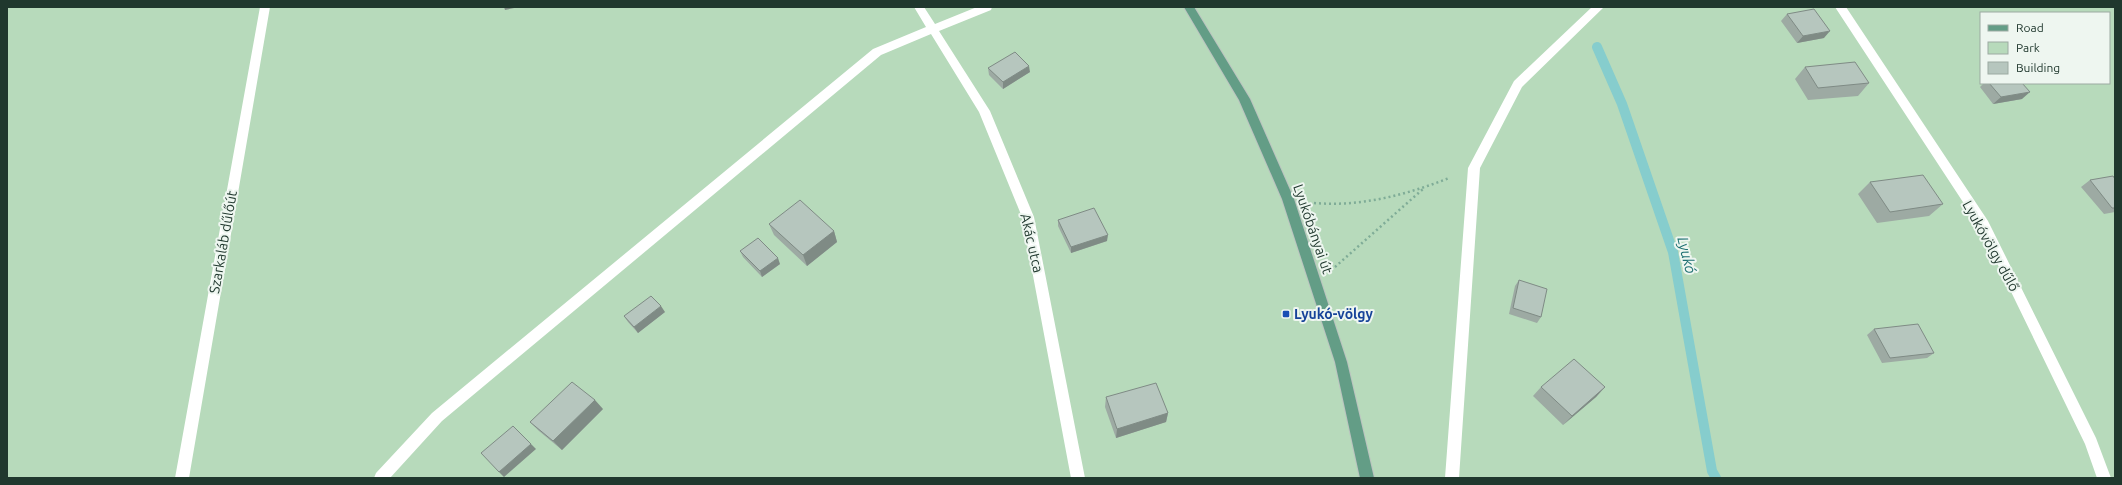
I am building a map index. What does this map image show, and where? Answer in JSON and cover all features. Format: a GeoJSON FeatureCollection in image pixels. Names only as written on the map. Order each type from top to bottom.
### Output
{"type":"FeatureCollection","features":[{"type":"Feature","properties":{"kind":"main road","name":"Lyukóbányai út"},"geometry":{"type":"LineString","coordinates":[[1189,7],[1244,99],[1288,199],[1341,362],[1367,478]]}},
{"type":"Feature","properties":{"kind":"street","name":"Szarkaláb dűlőút"},"geometry":{"type":"LineString","coordinates":[[182,478],[265,7]]}},
{"type":"Feature","properties":{"kind":"street","name":"Akác utca"},"geometry":{"type":"LineString","coordinates":[[919,7],[984,111],[1028,217],[1077,465],[1078,478]]}},
{"type":"Feature","properties":{"kind":"street"},"geometry":{"type":"LineString","coordinates":[[381,478],[437,417],[877,52],[987,7]]}},
{"type":"Feature","properties":{"kind":"street"},"geometry":{"type":"LineString","coordinates":[[1452,478],[1474,168],[1518,84],[1599,7]]}},
{"type":"Feature","properties":{"kind":"street","name":"Lyukóvölgy dűlő"},"geometry":{"type":"LineString","coordinates":[[1840,7],[1984,226],[2091,442],[2104,478]]}},
{"type":"Feature","properties":{"kind":"path"},"geometry":{"type":"LineString","coordinates":[[1288,199],[1321,204],[1348,203],[1423,189],[1316,283]]}},
{"type":"Feature","properties":{"kind":"green space"},"geometry":{"type":"Polygon","coordinates":[[[7,7],[2115,7],[2115,478],[7,478],[7,7]]]}},
{"type":"Feature","properties":{"kind":"building"},"geometry":{"type":"Polygon","coordinates":[[[1814,9],[1830,31],[1803,36],[1787,14],[1814,9]]]}},
{"type":"Feature","properties":{"kind":"building"},"geometry":{"type":"Polygon","coordinates":[[[1015,52],[1029,66],[1003,82],[988,68],[1015,52]]]}},
{"type":"Feature","properties":{"kind":"building"},"geometry":{"type":"Polygon","coordinates":[[[1855,62],[1869,83],[1818,88],[1805,67],[1855,62]]]}},
{"type":"Feature","properties":{"kind":"building"},"geometry":{"type":"Polygon","coordinates":[[[1990,84],[2023,84],[2030,92],[2001,97],[1990,84]]]}},
{"type":"Feature","properties":{"kind":"building"},"geometry":{"type":"Polygon","coordinates":[[[1923,175],[1943,204],[1890,212],[1870,182],[1923,175]]]}},
{"type":"Feature","properties":{"kind":"building"},"geometry":{"type":"Polygon","coordinates":[[[2113,176],[2115,179],[2115,208],[2112,208],[2090,180],[2113,176]]]}},
{"type":"Feature","properties":{"kind":"building"},"geometry":{"type":"Polygon","coordinates":[[[800,200],[834,231],[803,255],[769,224],[800,200]]]}},
{"type":"Feature","properties":{"kind":"building"},"geometry":{"type":"Polygon","coordinates":[[[1094,208],[1108,235],[1071,247],[1058,220],[1094,208]]]}},
{"type":"Feature","properties":{"kind":"building"},"geometry":{"type":"Polygon","coordinates":[[[758,238],[778,258],[760,271],[740,251],[758,238]]]}},
{"type":"Feature","properties":{"kind":"building"},"geometry":{"type":"Polygon","coordinates":[[[1519,280],[1547,289],[1541,317],[1513,308],[1519,280]]]}},
{"type":"Feature","properties":{"kind":"building"},"geometry":{"type":"Polygon","coordinates":[[[651,296],[661,306],[634,327],[624,316],[651,296]]]}},
{"type":"Feature","properties":{"kind":"building"},"geometry":{"type":"Polygon","coordinates":[[[1918,324],[1934,353],[1890,358],[1874,329],[1918,324]]]}},
{"type":"Feature","properties":{"kind":"building"},"geometry":{"type":"Polygon","coordinates":[[[1574,359],[1605,387],[1572,416],[1541,387],[1574,359]]]}},
{"type":"Feature","properties":{"kind":"building"},"geometry":{"type":"Polygon","coordinates":[[[572,382],[595,400],[553,441],[530,422],[572,382]]]}},
{"type":"Feature","properties":{"kind":"building"},"geometry":{"type":"Polygon","coordinates":[[[1156,383],[1168,413],[1117,429],[1106,397],[1156,383]]]}},
{"type":"Feature","properties":{"kind":"building"},"geometry":{"type":"Polygon","coordinates":[[[513,426],[531,444],[499,472],[481,453],[513,426]]]}},
{"type":"Feature","properties":{"kind":"waterway","name":"Lyukó"},"geometry":{"type":"LineString","coordinates":[[1597,47],[1622,104],[1673,252],[1712,471],[1716,478]]}},
{"type":"Feature","properties":{"kind":"place","name":"Lyukó-völgy"},"geometry":{"type":"Point","coordinates":[1286,314]}}]}
